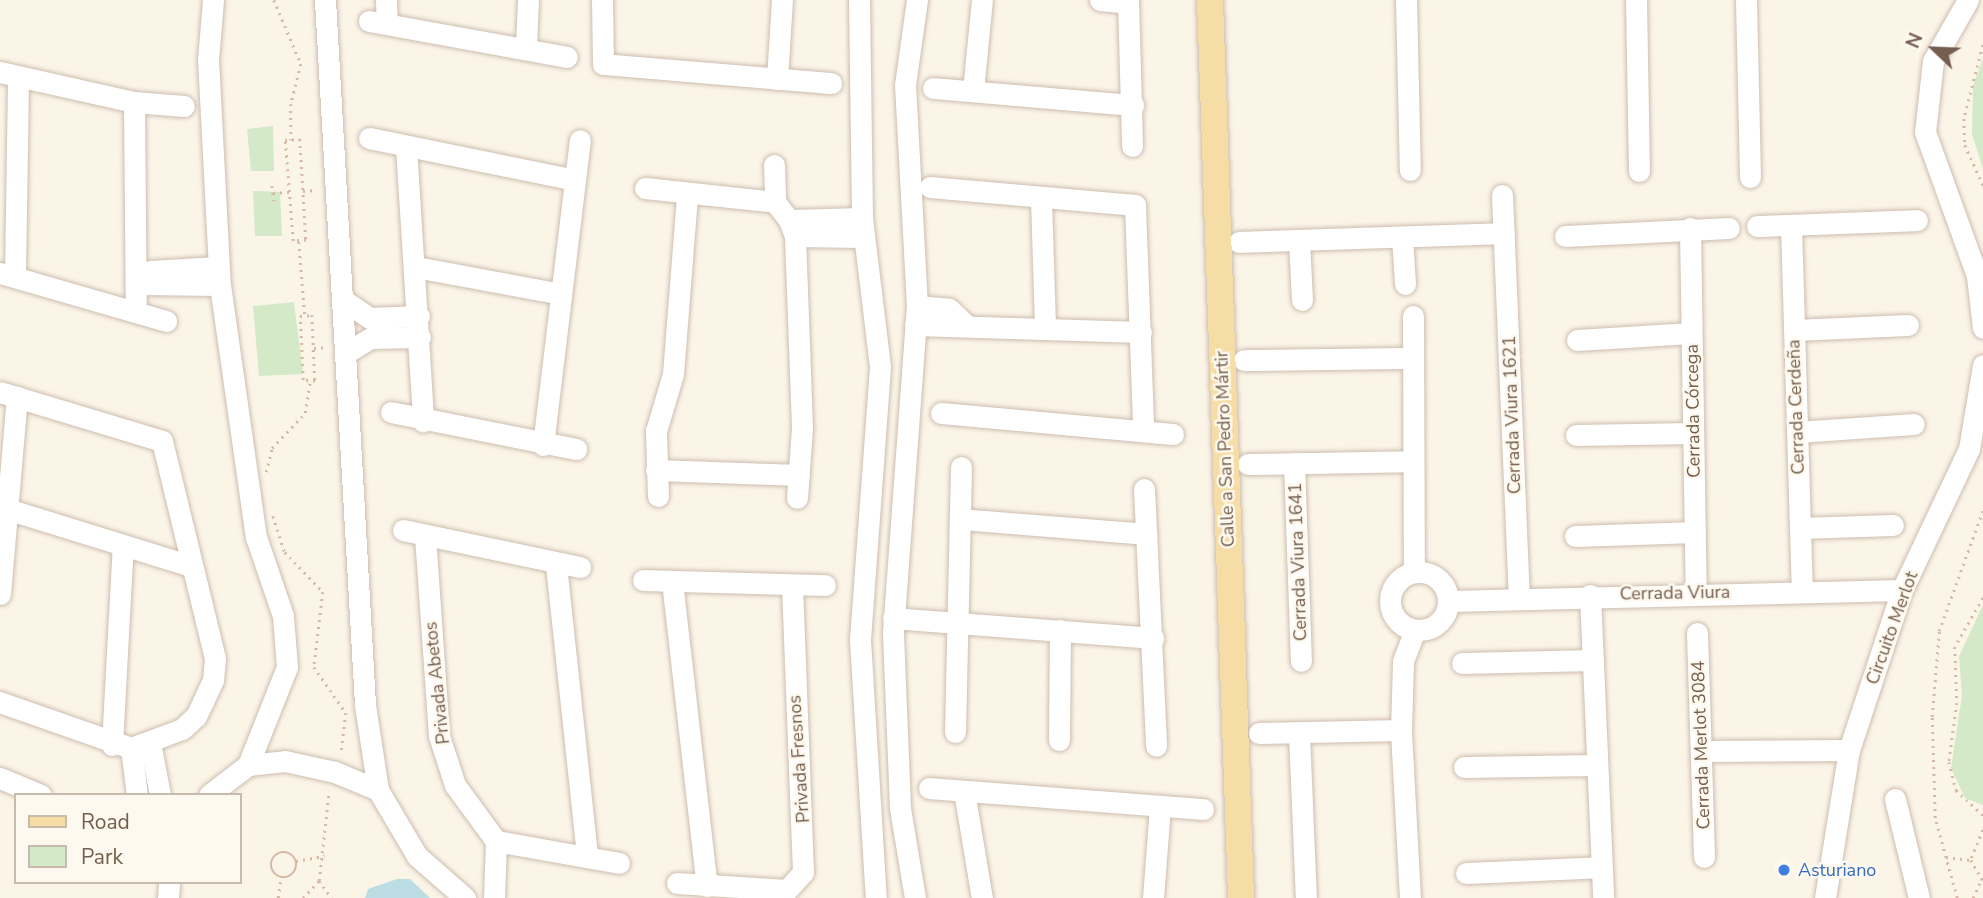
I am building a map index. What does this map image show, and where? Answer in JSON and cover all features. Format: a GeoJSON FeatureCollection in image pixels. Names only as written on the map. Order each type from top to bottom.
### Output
{"type":"FeatureCollection","features":[{"type":"Feature","properties":{"kind":"main road","name":"Calle a San Pedro Mártir"},"geometry":{"type":"LineString","coordinates":[[1210,0],[1241,898]]}},
{"type":"Feature","properties":{"kind":"street"},"geometry":{"type":"LineString","coordinates":[[212,793],[248,765],[287,667],[283,616],[256,537],[219,276],[208,59],[213,0]]}},
{"type":"Feature","properties":{"kind":"street"},"geometry":{"type":"LineString","coordinates":[[325,0],[349,351],[365,705],[378,790],[417,856],[465,898]]}},
{"type":"Feature","properties":{"kind":"street"},"geometry":{"type":"LineString","coordinates":[[386,0],[378,22],[526,46],[567,57]]}},
{"type":"Feature","properties":{"kind":"street"},"geometry":{"type":"LineString","coordinates":[[526,46],[528,0]]}},
{"type":"Feature","properties":{"kind":"street"},"geometry":{"type":"LineString","coordinates":[[602,0],[603,64],[831,83]]}},
{"type":"Feature","properties":{"kind":"street"},"geometry":{"type":"LineString","coordinates":[[777,79],[782,0]]}},
{"type":"Feature","properties":{"kind":"street"},"geometry":{"type":"LineString","coordinates":[[859,0],[863,227],[880,367],[860,640],[876,898]]}},
{"type":"Feature","properties":{"kind":"street"},"geometry":{"type":"LineString","coordinates":[[915,898],[900,808],[893,625],[916,315],[905,85],[917,0]]}},
{"type":"Feature","properties":{"kind":"street"},"geometry":{"type":"LineString","coordinates":[[973,91],[982,0]]}},
{"type":"Feature","properties":{"kind":"street"},"geometry":{"type":"LineString","coordinates":[[1100,0],[1128,1],[1133,105],[1132,146]]}},
{"type":"Feature","properties":{"kind":"street"},"geometry":{"type":"LineString","coordinates":[[1406,0],[1410,170]]}},
{"type":"Feature","properties":{"kind":"street"},"geometry":{"type":"LineString","coordinates":[[1636,0],[1639,172]]}},
{"type":"Feature","properties":{"kind":"street"},"geometry":{"type":"LineString","coordinates":[[1746,0],[1750,177]]}},
{"type":"Feature","properties":{"kind":"street"},"geometry":{"type":"LineString","coordinates":[[1968,0],[1933,61],[1924,132],[1977,276],[1983,328]]}},
{"type":"Feature","properties":{"kind":"street"},"geometry":{"type":"LineString","coordinates":[[166,321],[8,274],[9,74],[134,102],[184,106]]}},
{"type":"Feature","properties":{"kind":"street"},"geometry":{"type":"LineString","coordinates":[[933,88],[1133,105]]}},
{"type":"Feature","properties":{"kind":"street"},"geometry":{"type":"LineString","coordinates":[[134,102],[132,205],[139,278],[136,312]]}},
{"type":"Feature","properties":{"kind":"street"},"geometry":{"type":"LineString","coordinates":[[369,138],[575,180]]}},
{"type":"Feature","properties":{"kind":"street"},"geometry":{"type":"LineString","coordinates":[[544,445],[580,140]]}},
{"type":"Feature","properties":{"kind":"street"},"geometry":{"type":"LineString","coordinates":[[406,147],[416,267],[423,421]]}},
{"type":"Feature","properties":{"kind":"street"},"geometry":{"type":"LineString","coordinates":[[774,164],[775,202],[792,228],[799,475],[797,498]]}},
{"type":"Feature","properties":{"kind":"street"},"geometry":{"type":"LineString","coordinates":[[930,187],[1041,199],[1135,205],[1143,428]]}},
{"type":"Feature","properties":{"kind":"street"},"geometry":{"type":"LineString","coordinates":[[645,188],[687,195],[775,202]]}},
{"type":"Feature","properties":{"kind":"street"},"geometry":{"type":"LineString","coordinates":[[658,496],[656,431],[675,355],[687,195]]}},
{"type":"Feature","properties":{"kind":"street","name":"Cerrada Viura 1621"},"geometry":{"type":"LineString","coordinates":[[1502,195],[1520,596]]}},
{"type":"Feature","properties":{"kind":"street"},"geometry":{"type":"LineString","coordinates":[[1041,199],[1045,327]]}},
{"type":"Feature","properties":{"kind":"street"},"geometry":{"type":"LineString","coordinates":[[1757,226],[1917,220]]}},
{"type":"Feature","properties":{"kind":"street","name":"Cerrada Cerdeña"},"geometry":{"type":"LineString","coordinates":[[1791,225],[1802,590]]}},
{"type":"Feature","properties":{"kind":"street"},"geometry":{"type":"LineString","coordinates":[[792,228],[863,227]]}},
{"type":"Feature","properties":{"kind":"street","name":"Cerrada Córcega"},"geometry":{"type":"LineString","coordinates":[[1690,228],[1696,593]]}},
{"type":"Feature","properties":{"kind":"street"},"geometry":{"type":"LineString","coordinates":[[1565,236],[1729,228]]}},
{"type":"Feature","properties":{"kind":"street"},"geometry":{"type":"LineString","coordinates":[[1239,242],[1504,233]]}},
{"type":"Feature","properties":{"kind":"street"},"geometry":{"type":"LineString","coordinates":[[1402,237],[1405,284]]}},
{"type":"Feature","properties":{"kind":"street"},"geometry":{"type":"LineString","coordinates":[[1299,241],[1302,300]]}},
{"type":"Feature","properties":{"kind":"street"},"geometry":{"type":"LineString","coordinates":[[416,267],[561,294]]}},
{"type":"Feature","properties":{"kind":"street"},"geometry":{"type":"LineString","coordinates":[[139,278],[219,276]]}},
{"type":"Feature","properties":{"kind":"street"},"geometry":{"type":"LineString","coordinates":[[346,302],[370,328]]}},
{"type":"Feature","properties":{"kind":"street"},"geometry":{"type":"LineString","coordinates":[[916,315],[965,325],[1140,332]]}},
{"type":"Feature","properties":{"kind":"street"},"geometry":{"type":"LineString","coordinates":[[1413,316],[1413,572]]}},
{"type":"Feature","properties":{"kind":"street"},"geometry":{"type":"LineString","coordinates":[[1794,330],[1908,325]]}},
{"type":"Feature","properties":{"kind":"street"},"geometry":{"type":"LineString","coordinates":[[349,351],[370,328],[419,326]]}},
{"type":"Feature","properties":{"kind":"street"},"geometry":{"type":"LineString","coordinates":[[1577,340],[1692,333]]}},
{"type":"Feature","properties":{"kind":"street"},"geometry":{"type":"LineString","coordinates":[[1244,360],[1412,358]]}},
{"type":"Feature","properties":{"kind":"street","name":"Circuito Merlot"},"geometry":{"type":"LineString","coordinates":[[1825,898],[1849,750],[1902,590],[1969,449],[1983,365]]}},
{"type":"Feature","properties":{"kind":"street"},"geometry":{"type":"LineString","coordinates":[[0,594],[7,509],[8,394],[162,441],[191,566],[213,643],[214,680],[182,729],[131,745],[0,702]]}},
{"type":"Feature","properties":{"kind":"street"},"geometry":{"type":"LineString","coordinates":[[391,412],[423,421],[576,449]]}},
{"type":"Feature","properties":{"kind":"street"},"geometry":{"type":"LineString","coordinates":[[941,412],[1143,428],[1173,434]]}},
{"type":"Feature","properties":{"kind":"street"},"geometry":{"type":"LineString","coordinates":[[1797,432],[1914,424]]}},
{"type":"Feature","properties":{"kind":"street"},"geometry":{"type":"LineString","coordinates":[[1576,435],[1693,433]]}},
{"type":"Feature","properties":{"kind":"street","name":"Cerrada Viura 1641"},"geometry":{"type":"LineString","coordinates":[[1248,464],[1413,461]]}},
{"type":"Feature","properties":{"kind":"street","name":"Cerrada Viura 1641"},"geometry":{"type":"LineString","coordinates":[[1294,463],[1301,661]]}},
{"type":"Feature","properties":{"kind":"street"},"geometry":{"type":"LineString","coordinates":[[955,732],[964,626],[961,467]]}},
{"type":"Feature","properties":{"kind":"street"},"geometry":{"type":"LineString","coordinates":[[656,470],[799,475]]}},
{"type":"Feature","properties":{"kind":"street"},"geometry":{"type":"LineString","coordinates":[[1144,489],[1156,746]]}},
{"type":"Feature","properties":{"kind":"street"},"geometry":{"type":"LineString","coordinates":[[7,509],[191,566]]}},
{"type":"Feature","properties":{"kind":"street"},"geometry":{"type":"LineString","coordinates":[[960,519],[1146,534]]}},
{"type":"Feature","properties":{"kind":"street"},"geometry":{"type":"LineString","coordinates":[[1800,528],[1893,525]]}},
{"type":"Feature","properties":{"kind":"street"},"geometry":{"type":"LineString","coordinates":[[403,530],[556,565],[580,567]]}},
{"type":"Feature","properties":{"kind":"street"},"geometry":{"type":"LineString","coordinates":[[1575,536],[1695,532]]}},
{"type":"Feature","properties":{"kind":"street","name":"Privada Abetos"},"geometry":{"type":"LineString","coordinates":[[425,536],[439,736],[455,785],[502,842]]}},
{"type":"Feature","properties":{"kind":"street"},"geometry":{"type":"LineString","coordinates":[[123,545],[131,745],[137,793]]}},
{"type":"Feature","properties":{"kind":"street"},"geometry":{"type":"LineString","coordinates":[[556,565],[587,853]]}},
{"type":"Feature","properties":{"kind":"street"},"geometry":{"type":"LineString","coordinates":[[1413,572],[1442,582],[1449,601],[1440,622],[1415,630],[1398,621],[1390,598],[1402,577],[1413,572]]}},
{"type":"Feature","properties":{"kind":"street"},"geometry":{"type":"LineString","coordinates":[[643,580],[792,587],[825,585]]}},
{"type":"Feature","properties":{"kind":"street"},"geometry":{"type":"LineString","coordinates":[[672,581],[707,886]]}},
{"type":"Feature","properties":{"kind":"street","name":"Privada Fresnos"},"geometry":{"type":"LineString","coordinates":[[677,883],[756,894],[792,888],[805,862],[792,587]]}},
{"type":"Feature","properties":{"kind":"street","name":"Cerrada Viura"},"geometry":{"type":"LineString","coordinates":[[1449,601],[1520,596],[1902,590]]}},
{"type":"Feature","properties":{"kind":"street"},"geometry":{"type":"LineString","coordinates":[[1590,595],[1603,897]]}},
{"type":"Feature","properties":{"kind":"street"},"geometry":{"type":"LineString","coordinates":[[893,625],[1060,630],[1153,638]]}},
{"type":"Feature","properties":{"kind":"street"},"geometry":{"type":"LineString","coordinates":[[1059,740],[1060,630]]}},
{"type":"Feature","properties":{"kind":"street"},"geometry":{"type":"LineString","coordinates":[[1410,898],[1401,730],[1403,661],[1415,630]]}},
{"type":"Feature","properties":{"kind":"street","name":"Cerrada Merlot 3084"},"geometry":{"type":"LineString","coordinates":[[1697,633],[1704,857]]}},
{"type":"Feature","properties":{"kind":"street"},"geometry":{"type":"LineString","coordinates":[[1462,663],[1593,660]]}},
{"type":"Feature","properties":{"kind":"street"},"geometry":{"type":"LineString","coordinates":[[1259,733],[1401,730]]}},
{"type":"Feature","properties":{"kind":"street"},"geometry":{"type":"LineString","coordinates":[[1299,734],[1306,898]]}},
{"type":"Feature","properties":{"kind":"street"},"geometry":{"type":"LineString","coordinates":[[131,745],[159,793]]}},
{"type":"Feature","properties":{"kind":"street"},"geometry":{"type":"LineString","coordinates":[[1701,751],[1849,750]]}},
{"type":"Feature","properties":{"kind":"street"},"geometry":{"type":"LineString","coordinates":[[248,765],[285,761],[335,772],[378,790]]}},
{"type":"Feature","properties":{"kind":"street"},"geometry":{"type":"LineString","coordinates":[[1464,767],[1597,765]]}},
{"type":"Feature","properties":{"kind":"street"},"geometry":{"type":"LineString","coordinates":[[0,778],[36,793]]}},
{"type":"Feature","properties":{"kind":"street"},"geometry":{"type":"LineString","coordinates":[[929,788],[1160,808],[1203,809]]}},
{"type":"Feature","properties":{"kind":"street"},"geometry":{"type":"LineString","coordinates":[[964,791],[982,898]]}},
{"type":"Feature","properties":{"kind":"street"},"geometry":{"type":"LineString","coordinates":[[1895,799],[1919,898]]}},
{"type":"Feature","properties":{"kind":"street"},"geometry":{"type":"LineString","coordinates":[[1153,898],[1160,808]]}},
{"type":"Feature","properties":{"kind":"street"},"geometry":{"type":"LineString","coordinates":[[502,842],[587,853],[597,862],[620,863]]}},
{"type":"Feature","properties":{"kind":"street"},"geometry":{"type":"LineString","coordinates":[[494,898],[502,842]]}},
{"type":"Feature","properties":{"kind":"street"},"geometry":{"type":"LineString","coordinates":[[502,842],[506,898]]}},
{"type":"Feature","properties":{"kind":"street"},"geometry":{"type":"LineString","coordinates":[[1466,873],[1601,867]]}},
{"type":"Feature","properties":{"kind":"path"},"geometry":{"type":"LineString","coordinates":[[274,0],[301,64],[291,104],[291,140]]}},
{"type":"Feature","properties":{"kind":"path"},"geometry":{"type":"LineString","coordinates":[[1983,45],[1964,119],[1965,145],[1983,185]]}},
{"type":"Feature","properties":{"kind":"path"},"geometry":{"type":"LineString","coordinates":[[300,139],[306,240],[299,241],[293,241],[289,192],[285,140],[291,140],[300,139]]}},
{"type":"Feature","properties":{"kind":"path"},"geometry":{"type":"LineString","coordinates":[[272,186],[274,201]]}},
{"type":"Feature","properties":{"kind":"path"},"geometry":{"type":"LineString","coordinates":[[273,193],[289,192]]}},
{"type":"Feature","properties":{"kind":"path"},"geometry":{"type":"LineString","coordinates":[[299,241],[305,316],[303,380],[315,381],[312,315],[305,316]]}},
{"type":"Feature","properties":{"kind":"path"},"geometry":{"type":"LineString","coordinates":[[266,479],[272,448],[304,413],[310,380]]}},
{"type":"Feature","properties":{"kind":"path"},"geometry":{"type":"LineString","coordinates":[[1957,898],[1935,818],[1932,717],[1939,631],[1983,510]]}},
{"type":"Feature","properties":{"kind":"path"},"geometry":{"type":"LineString","coordinates":[[272,513],[285,552],[323,592],[314,667],[346,713],[348,731],[324,810],[325,856],[319,881],[303,898]]}},
{"type":"Feature","properties":{"kind":"path"},"geometry":{"type":"LineString","coordinates":[[1983,598],[1955,646],[1957,703],[1949,762],[1956,790],[1983,815]]}},
{"type":"Feature","properties":{"kind":"path"},"geometry":{"type":"LineString","coordinates":[[1970,860],[1983,830]]}},
{"type":"Feature","properties":{"kind":"path"},"geometry":{"type":"LineString","coordinates":[[281,877],[271,866],[274,856],[284,852],[296,861],[325,856]]}},
{"type":"Feature","properties":{"kind":"path"},"geometry":{"type":"LineString","coordinates":[[1944,857],[1970,860]]}},
{"type":"Feature","properties":{"kind":"path"},"geometry":{"type":"LineString","coordinates":[[1970,860],[1982,881],[1973,898]]}},
{"type":"Feature","properties":{"kind":"path"},"geometry":{"type":"LineString","coordinates":[[281,877],[293,873],[296,861]]}},
{"type":"Feature","properties":{"kind":"path"},"geometry":{"type":"LineString","coordinates":[[278,898],[281,877]]}},
{"type":"Feature","properties":{"kind":"path"},"geometry":{"type":"LineString","coordinates":[[319,881],[332,898]]}},
{"type":"Feature","properties":{"kind":"green space"},"geometry":{"type":"Polygon","coordinates":[[[1983,58],[1983,169],[1972,134],[1973,86],[1983,58]]]}},
{"type":"Feature","properties":{"kind":"green space"},"geometry":{"type":"Polygon","coordinates":[[[273,126],[274,171],[251,171],[247,129],[273,126]]]}},
{"type":"Feature","properties":{"kind":"green space"},"geometry":{"type":"Polygon","coordinates":[[[253,191],[280,192],[282,236],[255,236],[253,191]]]}},
{"type":"Feature","properties":{"kind":"green space"},"geometry":{"type":"Polygon","coordinates":[[[294,302],[303,374],[259,376],[253,306],[294,302]]]}},
{"type":"Feature","properties":{"kind":"green space"},"geometry":{"type":"Polygon","coordinates":[[[1983,605],[1983,805],[1965,798],[1951,768],[1962,695],[1959,656],[1983,605]]]}},
{"type":"Feature","properties":{"kind":"water"},"geometry":{"type":"Polygon","coordinates":[[[397,879],[410,879],[430,898],[365,898],[368,889],[397,879]]]}},
{"type":"Feature","properties":{"kind":"place","name":"Asturiano"},"geometry":{"type":"Point","coordinates":[1784,870]}}]}
